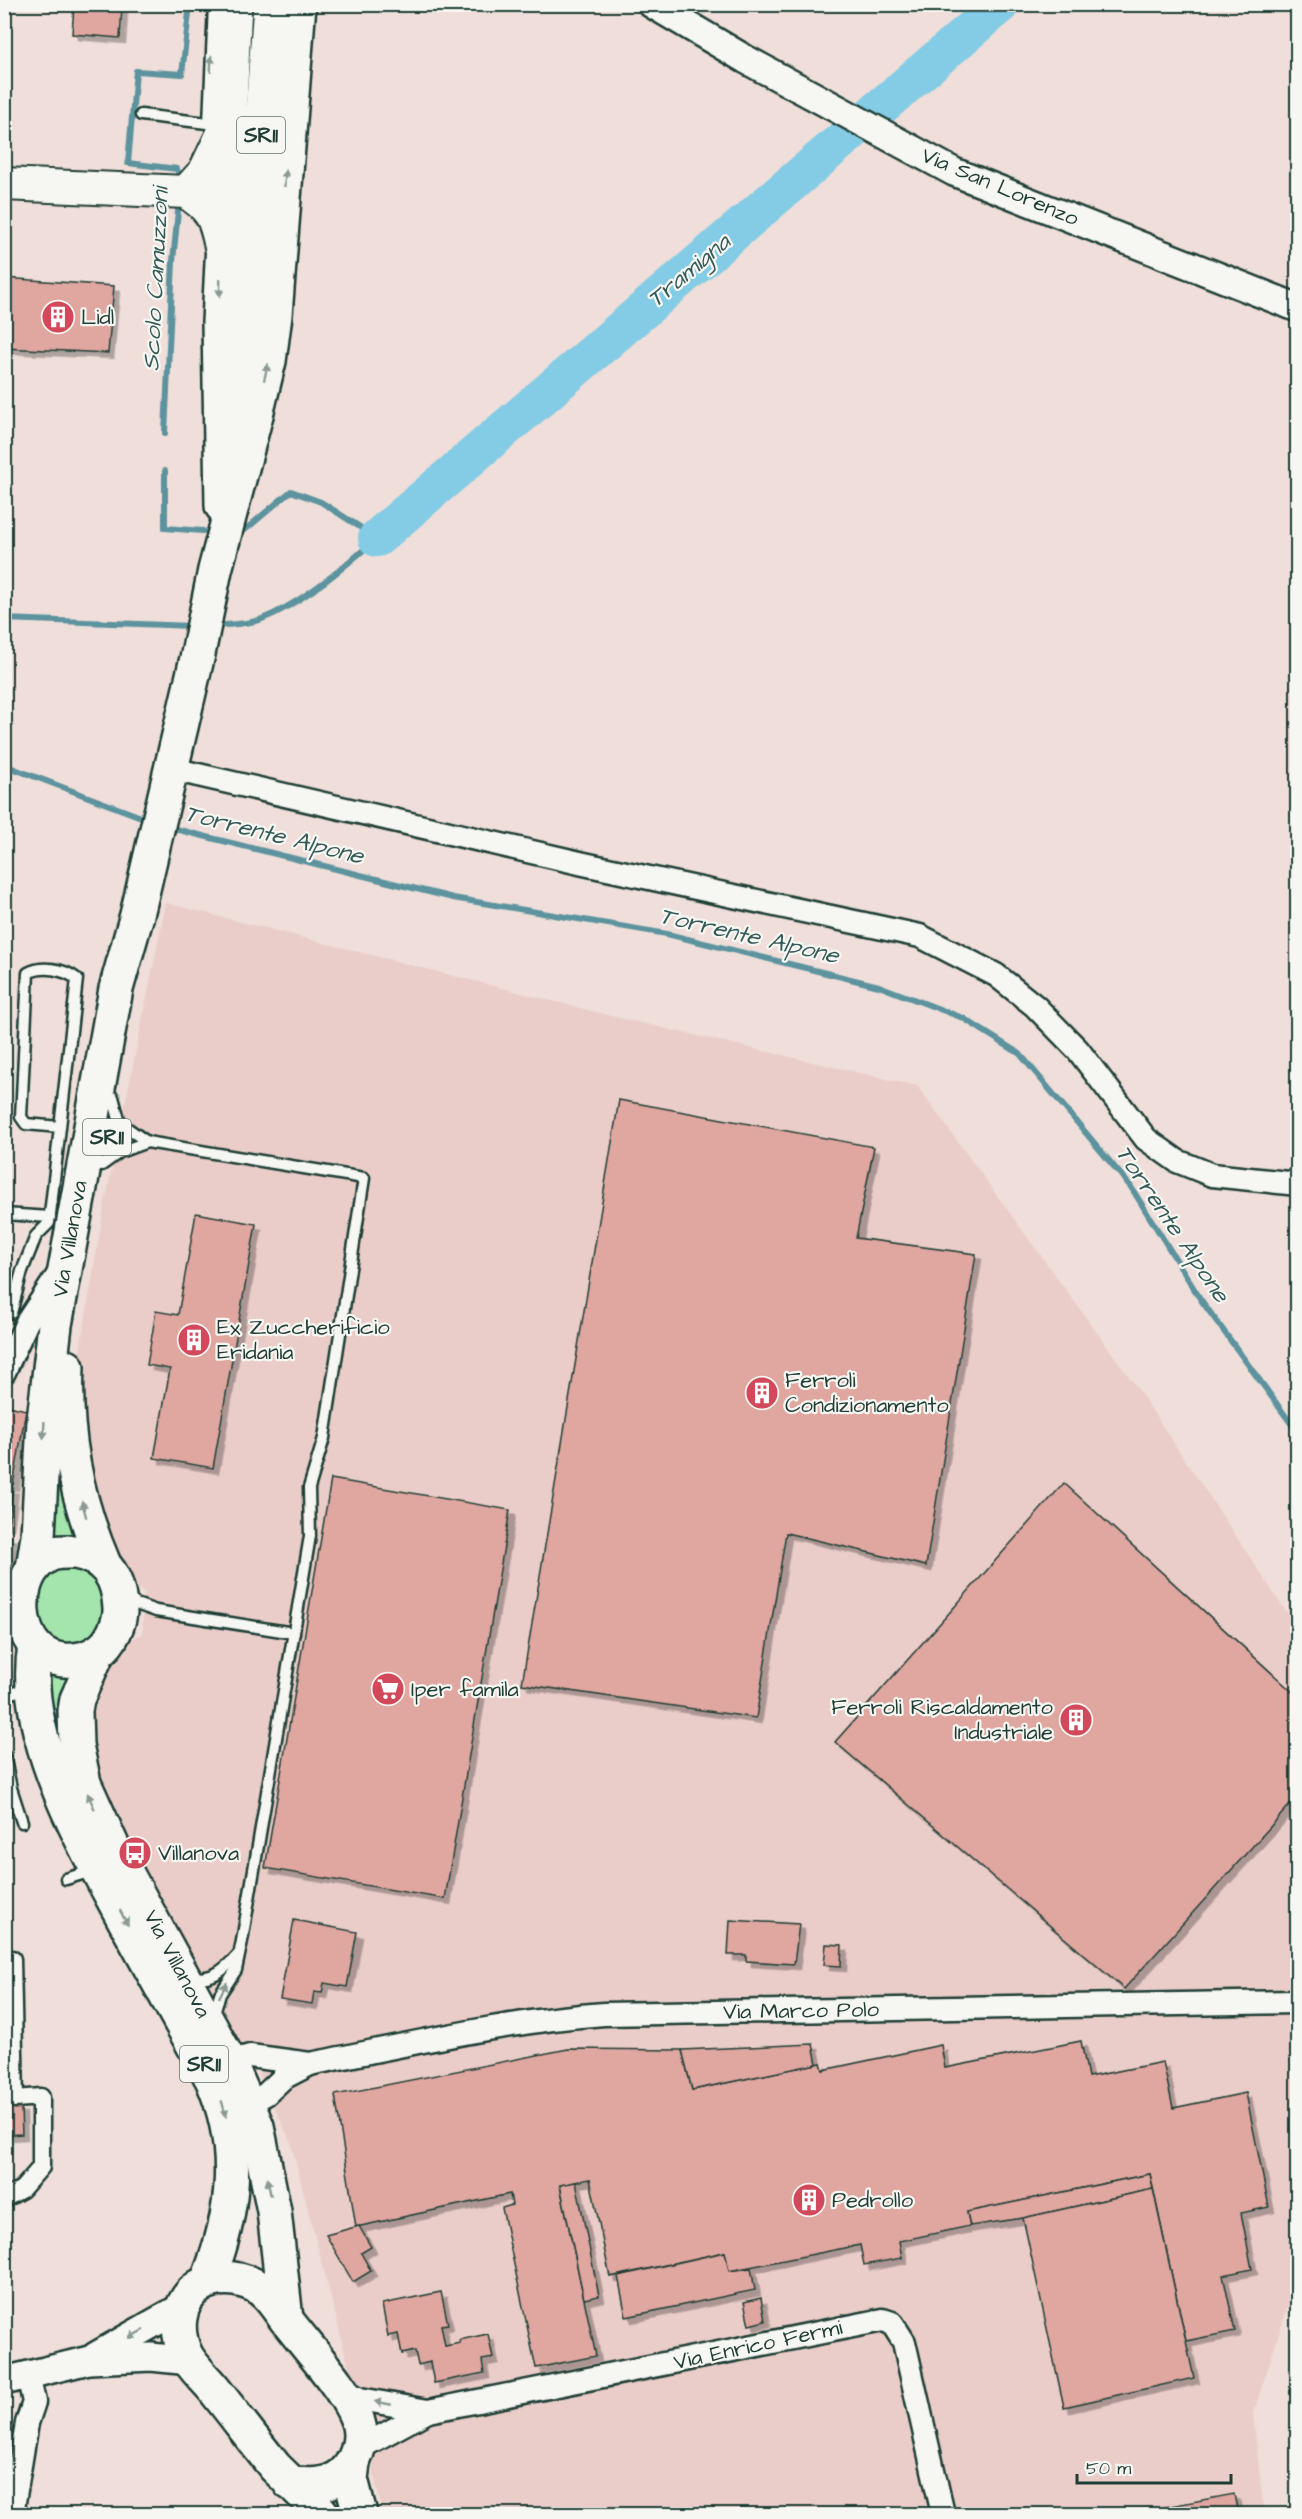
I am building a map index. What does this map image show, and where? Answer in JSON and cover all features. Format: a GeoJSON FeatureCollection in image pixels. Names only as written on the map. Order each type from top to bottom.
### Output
{"type":"FeatureCollection","features":[{"type":"Feature","properties":{"kind":"main road"},"geometry":{"type":"LineString","coordinates":[[177,191],[205,171],[218,124],[235,4]]}},
{"type":"Feature","properties":{"kind":"main road","name":"SR11"},"geometry":{"type":"LineString","coordinates":[[168,784],[215,570],[243,377],[237,260],[270,4]]}},
{"type":"Feature","properties":{"kind":"main road"},"geometry":{"type":"LineString","coordinates":[[215,570],[269,361],[275,315],[299,4]]}},
{"type":"Feature","properties":{"kind":"main road"},"geometry":{"type":"LineString","coordinates":[[218,124],[237,260]]}},
{"type":"Feature","properties":{"kind":"main road"},"geometry":{"type":"LineString","coordinates":[[4,184],[177,191],[204,203],[212,212],[237,260]]}},
{"type":"Feature","properties":{"kind":"main road","name":"Via Villanova"},"geometry":{"type":"LineString","coordinates":[[20,1576],[38,1536],[44,1420],[52,1351],[70,1272],[57,1222],[137,915],[168,784]]}},
{"type":"Feature","properties":{"kind":"main road","name":"Via Villanova"},"geometry":{"type":"LineString","coordinates":[[111,1577],[88,1525],[78,1488],[66,1394],[72,1327],[133,992],[137,915]]}},
{"type":"Feature","properties":{"kind":"main road"},"geometry":{"type":"LineString","coordinates":[[20,1576],[50,1554],[68,1552],[92,1555],[111,1577]]}},
{"type":"Feature","properties":{"kind":"main road","name":"SR11"},"geometry":{"type":"LineString","coordinates":[[20,1576],[25,1623],[35,1646]]}},
{"type":"Feature","properties":{"kind":"main road","name":"SR11"},"geometry":{"type":"LineString","coordinates":[[107,1639],[120,1609],[111,1577]]}},
{"type":"Feature","properties":{"kind":"main road"},"geometry":{"type":"LineString","coordinates":[[35,1646],[44,1654],[58,1659],[82,1659],[107,1639]]}},
{"type":"Feature","properties":{"kind":"main road","name":"Via Villanova"},"geometry":{"type":"LineString","coordinates":[[107,1639],[77,1699],[75,1711],[76,1745],[84,1783],[116,1854],[229,2062],[248,2104],[261,2147],[274,2211],[286,2319]]}},
{"type":"Feature","properties":{"kind":"main road","name":"Via Villanova"},"geometry":{"type":"LineString","coordinates":[[35,1646],[31,1667],[18,1691],[38,1718],[55,1780],[96,1866],[212,2079],[225,2113],[229,2130],[232,2184],[224,2237],[208,2280]]}},
{"type":"Feature","properties":{"kind":"main road"},"geometry":{"type":"LineString","coordinates":[[322,2514],[275,2467],[190,2361],[181,2339],[179,2324],[182,2307],[193,2291],[208,2280],[222,2278],[255,2285],[271,2298],[339,2388],[358,2423],[360,2438],[351,2479],[360,2514]]}},
{"type":"Feature","properties":{"kind":"main road"},"geometry":{"type":"LineString","coordinates":[[290,2483],[314,2487],[330,2482],[344,2474],[355,2458]]}},
{"type":"Feature","properties":{"kind":"street","name":"Via San Lorenzo"},"geometry":{"type":"LineString","coordinates":[[652,4],[745,59],[954,172],[1298,308]]}},
{"type":"Feature","properties":{"kind":"street"},"geometry":{"type":"LineString","coordinates":[[168,784],[584,864],[920,936],[996,975],[1035,1006],[1078,1050],[1146,1139],[1177,1161],[1212,1175],[1298,1184]]}},
{"type":"Feature","properties":{"kind":"street"},"geometry":{"type":"LineString","coordinates":[[7,1367],[14,1316],[70,1272]]}},
{"type":"Feature","properties":{"kind":"street"},"geometry":{"type":"LineString","coordinates":[[7,1367],[24,1350],[32,1348],[52,1351]]}},
{"type":"Feature","properties":{"kind":"street"},"geometry":{"type":"LineString","coordinates":[[4,1960],[12,1959],[15,2099],[40,2097],[41,2168],[22,2189],[4,2199]]}},
{"type":"Feature","properties":{"kind":"street","name":"Via Marco Polo"},"geometry":{"type":"LineString","coordinates":[[248,2104],[266,2094],[283,2078],[310,2064],[530,2022],[604,2014],[1298,2002]]}},
{"type":"Feature","properties":{"kind":"street","name":"Via Marco Polo"},"geometry":{"type":"LineString","coordinates":[[229,2062],[250,2056],[310,2064]]}},
{"type":"Feature","properties":{"kind":"street"},"geometry":{"type":"LineString","coordinates":[[89,2360],[182,2307]]}},
{"type":"Feature","properties":{"kind":"street","name":"Via Enrico Fermi"},"geometry":{"type":"LineString","coordinates":[[355,2458],[367,2444],[428,2411],[884,2320],[892,2323],[904,2342],[943,2514]]}},
{"type":"Feature","properties":{"kind":"street"},"geometry":{"type":"LineString","coordinates":[[12,2514],[27,2423],[34,2402],[16,2378],[89,2360],[151,2357],[190,2361]]}},
{"type":"Feature","properties":{"kind":"street","name":"Via Enrico Fermi"},"geometry":{"type":"LineString","coordinates":[[339,2388],[360,2399],[428,2411]]}},
{"type":"Feature","properties":{"kind":"lane"},"geometry":{"type":"LineString","coordinates":[[141,116],[218,124],[214,4]]}},
{"type":"Feature","properties":{"kind":"lane"},"geometry":{"type":"LineString","coordinates":[[57,1222],[60,1127],[77,979],[68,972],[36,968],[28,973],[21,1117],[26,1124],[60,1127]]}},
{"type":"Feature","properties":{"kind":"lane"},"geometry":{"type":"LineString","coordinates":[[113,1097],[120,1123],[147,1142],[364,1178],[324,1438],[311,1476],[308,1502],[310,1536],[240,1953],[236,1970],[226,1983],[216,2005],[212,2030]]}},
{"type":"Feature","properties":{"kind":"lane"},"geometry":{"type":"LineString","coordinates":[[102,1164],[120,1152],[147,1142]]}},
{"type":"Feature","properties":{"kind":"lane"},"geometry":{"type":"LineString","coordinates":[[4,1214],[57,1222]]}},
{"type":"Feature","properties":{"kind":"lane"},"geometry":{"type":"LineString","coordinates":[[14,1316],[22,1271],[36,1236],[57,1222]]}},
{"type":"Feature","properties":{"kind":"lane"},"geometry":{"type":"LineString","coordinates":[[111,1577],[136,1604],[156,1611],[294,1633]]}},
{"type":"Feature","properties":{"kind":"lane"},"geometry":{"type":"LineString","coordinates":[[107,1639],[133,1616],[156,1611]]}},
{"type":"Feature","properties":{"kind":"lane"},"geometry":{"type":"LineString","coordinates":[[4,1755],[11,1788],[22,1822]]}},
{"type":"Feature","properties":{"kind":"lane"},"geometry":{"type":"LineString","coordinates":[[66,1879],[85,1873],[96,1866]]}},
{"type":"Feature","properties":{"kind":"lane"},"geometry":{"type":"LineString","coordinates":[[182,1976],[201,1979],[219,1973],[240,1953]]}},
{"type":"Feature","properties":{"kind":"lane"},"geometry":{"type":"LineString","coordinates":[[4,2513],[12,2514]]}},
{"type":"Feature","properties":{"kind":"shaded area"},"geometry":{"type":"Polygon","coordinates":[[[166,903],[615,1017],[917,1086],[1133,1382],[1297,1628],[1298,2275],[1253,2414],[1264,2514],[383,2514],[350,2371],[290,2140],[249,2055],[233,2055],[89,1770],[83,1736],[98,1677],[129,1640],[142,1634],[145,1593],[132,1586],[88,1494],[76,1376],[103,1213],[166,903]]]}},
{"type":"Feature","properties":{"kind":"green space"},"geometry":{"type":"Polygon","coordinates":[[[56,1466],[76,1536],[52,1541],[56,1466]]]}},
{"type":"Feature","properties":{"kind":"green space"},"geometry":{"type":"Polygon","coordinates":[[[66,1565],[92,1572],[98,1585],[102,1610],[95,1631],[87,1638],[75,1643],[59,1645],[44,1630],[40,1622],[38,1604],[45,1575],[66,1565]]]}},
{"type":"Feature","properties":{"kind":"green space"},"geometry":{"type":"Polygon","coordinates":[[[44,1667],[73,1674],[69,1774],[55,1730],[44,1667]]]}},
{"type":"Feature","properties":{"kind":"building"},"geometry":{"type":"Polygon","coordinates":[[[74,4],[122,7],[120,38],[72,34],[74,4]]]}},
{"type":"Feature","properties":{"kind":"building","name":"Lidl"},"geometry":{"type":"Polygon","coordinates":[[[4,278],[114,286],[108,353],[4,348],[4,278]]]}},
{"type":"Feature","properties":{"kind":"building","name":"Ferroli Condizionamento"},"geometry":{"type":"Polygon","coordinates":[[[619,1100],[874,1147],[856,1238],[976,1254],[926,1566],[786,1533],[756,1718],[522,1684],[619,1100]]]}},
{"type":"Feature","properties":{"kind":"building","name":"Ex Zuccherificio Eridania"},"geometry":{"type":"Polygon","coordinates":[[[196,1213],[256,1224],[213,1468],[154,1458],[170,1369],[147,1365],[156,1311],[178,1315],[196,1213]]]}},
{"type":"Feature","properties":{"kind":"building"},"geometry":{"type":"Polygon","coordinates":[[[5,1405],[26,1410],[13,1485],[4,1484],[5,1405]]]}},
{"type":"Feature","properties":{"kind":"building"},"geometry":{"type":"Polygon","coordinates":[[[331,1479],[510,1510],[445,1899],[265,1868],[331,1479]]]}},
{"type":"Feature","properties":{"kind":"building","name":"Ferroli Riscaldamento Industriale"},"geometry":{"type":"Polygon","coordinates":[[[1064,1483],[1298,1697],[1298,1796],[1124,1989],[835,1742],[1064,1483]]]}},
{"type":"Feature","properties":{"kind":"building"},"geometry":{"type":"Polygon","coordinates":[[[4,1487],[13,1488],[8,1524],[4,1524],[4,1487]]]}},
{"type":"Feature","properties":{"kind":"building"},"geometry":{"type":"Polygon","coordinates":[[[4,1535],[11,1536],[8,1574],[4,1574],[4,1535]]]}},
{"type":"Feature","properties":{"kind":"building"},"geometry":{"type":"Polygon","coordinates":[[[294,1920],[357,1932],[347,1987],[324,1983],[322,1993],[314,1992],[312,2004],[280,1999],[294,1920]]]}},
{"type":"Feature","properties":{"kind":"building"},"geometry":{"type":"Polygon","coordinates":[[[730,1920],[799,1924],[794,1964],[746,1961],[746,1955],[728,1955],[730,1920]]]}},
{"type":"Feature","properties":{"kind":"building"},"geometry":{"type":"Polygon","coordinates":[[[826,1944],[842,1945],[841,1966],[824,1965],[826,1944]]]}},
{"type":"Feature","properties":{"kind":"building","name":"Pedrollo"},"geometry":{"type":"Polygon","coordinates":[[[1081,2041],[1088,2077],[1163,2062],[1173,2108],[1246,2093],[1269,2207],[1241,2213],[1252,2269],[1223,2275],[1235,2331],[1186,2341],[1150,2174],[967,2212],[970,2226],[899,2241],[902,2258],[864,2265],[860,2245],[729,2271],[725,2252],[610,2277],[590,2179],[560,2185],[596,2356],[536,2368],[502,2208],[512,2205],[510,2194],[356,2227],[335,2095],[568,2049],[682,2050],[692,2090],[821,2063],[823,2070],[941,2045],[945,2068],[1081,2041]]]}},
{"type":"Feature","properties":{"kind":"building"},"geometry":{"type":"Polygon","coordinates":[[[813,2044],[817,2064],[692,2090],[682,2050],[813,2044]]]}},
{"type":"Feature","properties":{"kind":"building"},"geometry":{"type":"Polygon","coordinates":[[[4,2107],[21,2107],[22,2134],[4,2135],[4,2107]]]}},
{"type":"Feature","properties":{"kind":"building"},"geometry":{"type":"Polygon","coordinates":[[[1150,2174],[1153,2189],[1023,2218],[970,2226],[967,2212],[1150,2174]]]}},
{"type":"Feature","properties":{"kind":"building"},"geometry":{"type":"Polygon","coordinates":[[[576,2182],[599,2296],[584,2299],[560,2185],[576,2182]]]}},
{"type":"Feature","properties":{"kind":"building"},"geometry":{"type":"Polygon","coordinates":[[[1153,2189],[1194,2378],[1064,2407],[1023,2218],[1153,2189]]]}},
{"type":"Feature","properties":{"kind":"building"},"geometry":{"type":"Polygon","coordinates":[[[359,2226],[371,2247],[361,2253],[371,2271],[353,2282],[326,2235],[359,2226]]]}},
{"type":"Feature","properties":{"kind":"building"},"geometry":{"type":"Polygon","coordinates":[[[725,2252],[729,2271],[751,2268],[755,2290],[626,2317],[618,2276],[725,2252]]]}},
{"type":"Feature","properties":{"kind":"building"},"geometry":{"type":"Polygon","coordinates":[[[441,2292],[448,2324],[441,2325],[445,2346],[460,2343],[459,2340],[488,2334],[493,2358],[482,2360],[484,2373],[434,2383],[430,2362],[418,2365],[415,2351],[402,2354],[398,2334],[388,2336],[382,2304],[441,2292]]]}},
{"type":"Feature","properties":{"kind":"building"},"geometry":{"type":"Polygon","coordinates":[[[761,2298],[765,2321],[749,2325],[744,2302],[761,2298]]]}},
{"type":"Feature","properties":{"kind":"building"},"geometry":{"type":"Polygon","coordinates":[[[1234,2494],[1238,2514],[1128,2514],[1234,2494]]]}},
{"type":"Feature","properties":{"kind":"waterway","name":"Scolo Camuzzoni"},"geometry":{"type":"LineString","coordinates":[[181,181],[177,169],[128,163],[136,71],[182,74],[190,4]]}},
{"type":"Feature","properties":{"kind":"waterway","name":"Tramigna"},"geometry":{"type":"LineString","coordinates":[[377,538],[1001,4]]}},
{"type":"Feature","properties":{"kind":"waterway","name":"Scolo Camuzzoni"},"geometry":{"type":"LineString","coordinates":[[165,433],[173,261],[179,201]]}},
{"type":"Feature","properties":{"kind":"waterway","name":"Scolo Camuzzoni"},"geometry":{"type":"LineString","coordinates":[[165,471],[165,528],[203,531]]}},
{"type":"Feature","properties":{"kind":"waterway"},"geometry":{"type":"LineString","coordinates":[[215,626],[262,619],[292,604],[322,583],[377,538],[321,502],[291,491],[245,530]]}},
{"type":"Feature","properties":{"kind":"waterway"},"geometry":{"type":"LineString","coordinates":[[4,619],[193,626]]}},
{"type":"Feature","properties":{"kind":"waterway","name":"Torrente Alpone"},"geometry":{"type":"LineString","coordinates":[[4,765],[149,820]]}},
{"type":"Feature","properties":{"kind":"waterway","name":"Torrente Alpone"},"geometry":{"type":"LineString","coordinates":[[167,827],[453,898],[667,934],[879,986],[963,1018],[1020,1054],[1131,1187],[1201,1300],[1298,1433]]}},
{"type":"Feature","properties":{"kind":"place","name":"Lidl"},"geometry":{"type":"Point","coordinates":[58,317]}},
{"type":"Feature","properties":{"kind":"place","name":"Ex Zuccherificio Eridania"},"geometry":{"type":"Point","coordinates":[194,1340]}},
{"type":"Feature","properties":{"kind":"place","name":"Ferroli Condizionamento"},"geometry":{"type":"Point","coordinates":[762,1393]}},
{"type":"Feature","properties":{"kind":"place","name":"Iper famila"},"geometry":{"type":"Point","coordinates":[388,1689]}},
{"type":"Feature","properties":{"kind":"place","name":"Ferroli Riscaldamento Industriale"},"geometry":{"type":"Point","coordinates":[1076,1720]}},
{"type":"Feature","properties":{"kind":"place","name":"Villanova"},"geometry":{"type":"Point","coordinates":[135,1853]}},
{"type":"Feature","properties":{"kind":"place","name":"Pedrollo"},"geometry":{"type":"Point","coordinates":[809,2200]}}]}
